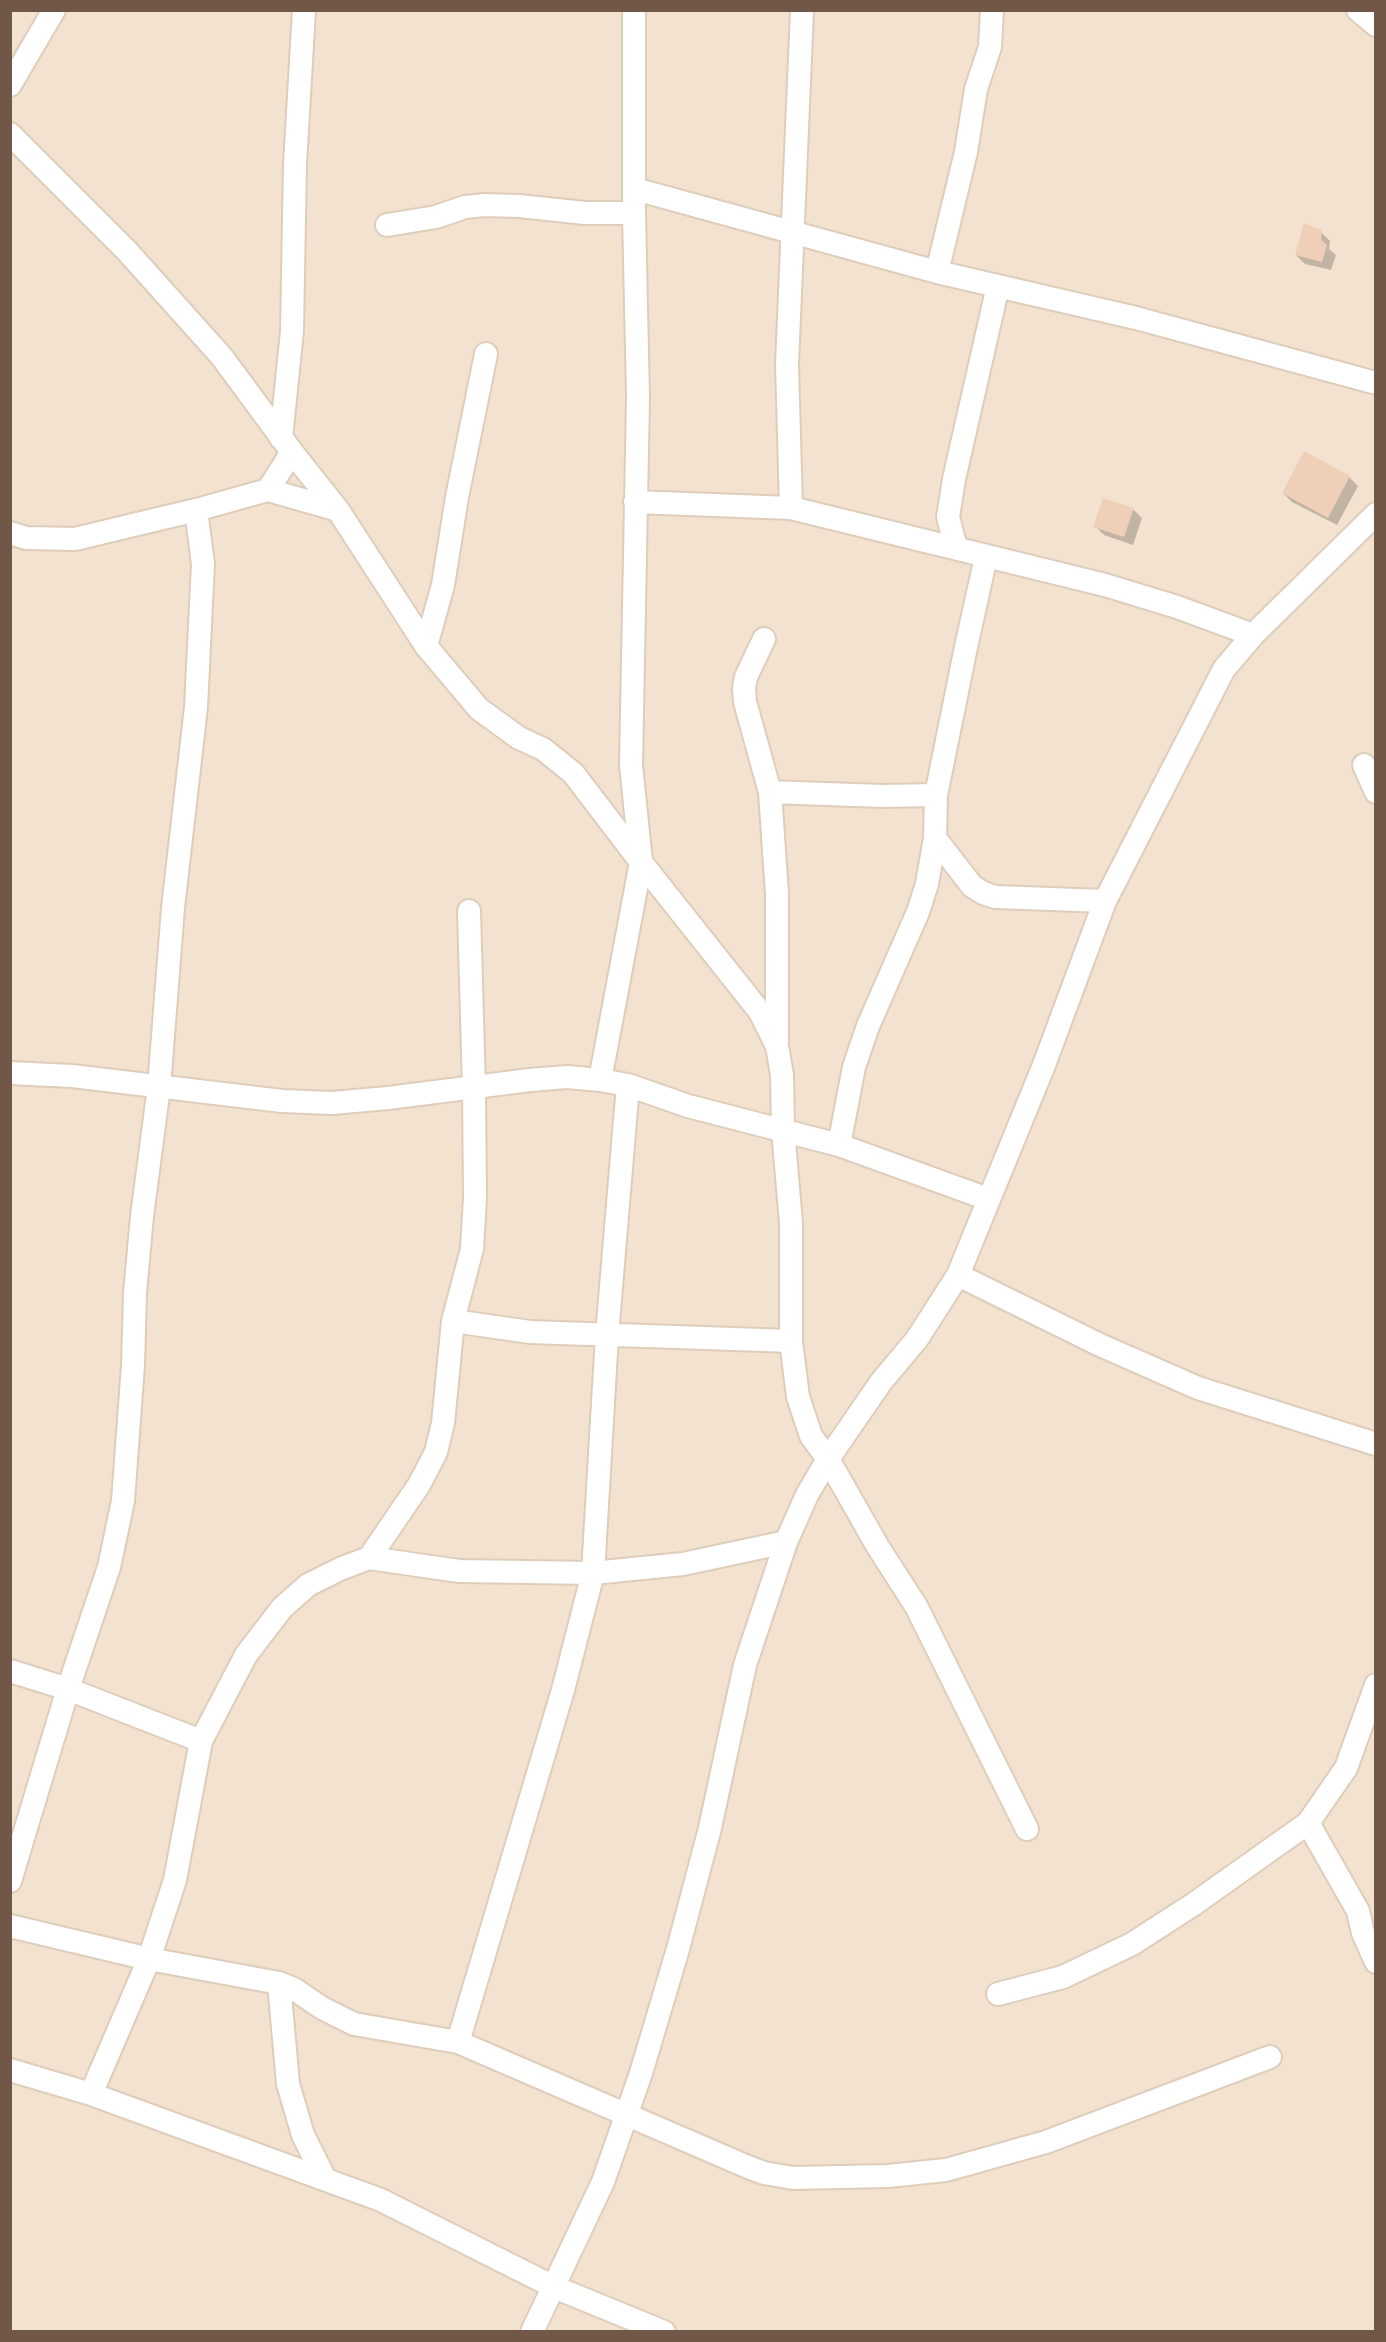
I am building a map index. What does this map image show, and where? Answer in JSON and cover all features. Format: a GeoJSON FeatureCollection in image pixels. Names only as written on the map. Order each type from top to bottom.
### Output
{"type":"FeatureCollection","features":[{"type":"Feature","properties":{"kind":"street"},"geometry":{"type":"LineString","coordinates":[[10,85],[54,10]]}},
{"type":"Feature","properties":{"kind":"street"},"geometry":{"type":"LineString","coordinates":[[268,490],[287,445],[295,164],[304,10]]}},
{"type":"Feature","properties":{"kind":"street"},"geometry":{"type":"LineString","coordinates":[[600,1080],[641,862],[631,765],[638,398],[634,213],[634,10]]}},
{"type":"Feature","properties":{"kind":"street"},"geometry":{"type":"LineString","coordinates":[[791,508],[787,364],[802,10]]}},
{"type":"Feature","properties":{"kind":"street"},"geometry":{"type":"LineString","coordinates":[[937,272],[966,152],[976,89],[990,47],[992,10]]}},
{"type":"Feature","properties":{"kind":"street"},"geometry":{"type":"LineString","coordinates":[[1358,10],[1376,25]]}},
{"type":"Feature","properties":{"kind":"street"},"geometry":{"type":"LineString","coordinates":[[10,134],[128,251],[222,357],[338,510],[426,646],[479,709],[519,738],[543,749],[573,773],[760,1012],[777,1046]]}},
{"type":"Feature","properties":{"kind":"street"},"geometry":{"type":"LineString","coordinates":[[635,189],[937,272],[1136,318],[1376,383]]}},
{"type":"Feature","properties":{"kind":"street"},"geometry":{"type":"LineString","coordinates":[[387,225],[436,217],[465,207],[485,205],[585,213],[634,213]]}},
{"type":"Feature","properties":{"kind":"street"},"geometry":{"type":"LineString","coordinates":[[956,548],[948,517],[954,479],[998,286]]}},
{"type":"Feature","properties":{"kind":"street"},"geometry":{"type":"LineString","coordinates":[[426,646],[443,585],[457,497],[486,354]]}},
{"type":"Feature","properties":{"kind":"street"},"geometry":{"type":"LineString","coordinates":[[10,533],[26,538],[75,539],[268,490],[338,510]]}},
{"type":"Feature","properties":{"kind":"street"},"geometry":{"type":"LineString","coordinates":[[635,502],[791,508],[1105,585],[1177,607],[1253,635]]}},
{"type":"Feature","properties":{"kind":"street"},"geometry":{"type":"LineString","coordinates":[[10,1881],[68,1689],[109,1567],[123,1501],[142,1216],[159,1087],[173,908],[196,707],[203,564],[196,510]]}},
{"type":"Feature","properties":{"kind":"street"},"geometry":{"type":"LineString","coordinates":[[532,2331],[603,2182],[627,2115],[687,1916],[710,1828],[745,1665],[786,1542],[807,1495],[828,1459],[881,1382],[917,1340],[958,1275],[1044,1065],[1105,901],[1224,669],[1253,635],[1376,514]]}},
{"type":"Feature","properties":{"kind":"street"},"geometry":{"type":"LineString","coordinates":[[927,541],[948,517]]}},
{"type":"Feature","properties":{"kind":"street"},"geometry":{"type":"LineString","coordinates":[[839,1145],[854,1067],[868,1026],[918,912],[927,884],[935,838],[936,795],[986,557]]}},
{"type":"Feature","properties":{"kind":"street"},"geometry":{"type":"LineString","coordinates":[[764,639],[746,677],[744,688],[745,702],[770,792],[777,894],[777,1046],[782,1075],[783,1130],[791,1223],[791,1341],[798,1397],[811,1436],[828,1459],[878,1547],[916,1606],[1027,1828]]}},
{"type":"Feature","properties":{"kind":"street"},"geometry":{"type":"LineString","coordinates":[[1364,765],[1376,792]]}},
{"type":"Feature","properties":{"kind":"street"},"geometry":{"type":"LineString","coordinates":[[770,792],[883,796],[936,795]]}},
{"type":"Feature","properties":{"kind":"street"},"geometry":{"type":"LineString","coordinates":[[935,838],[972,886],[995,897],[1105,901]]}},
{"type":"Feature","properties":{"kind":"street"},"geometry":{"type":"LineString","coordinates":[[369,1558],[419,1485],[436,1452],[443,1423],[453,1321],[472,1249],[475,1198],[469,911]]}},
{"type":"Feature","properties":{"kind":"street"},"geometry":{"type":"LineString","coordinates":[[10,1073],[72,1076],[282,1101],[332,1103],[530,1080],[567,1077],[600,1080],[628,1085],[688,1106],[839,1145],[988,1199]]}},
{"type":"Feature","properties":{"kind":"street"},"geometry":{"type":"LineString","coordinates":[[458,2042],[563,1690],[593,1573],[607,1335],[628,1085]]}},
{"type":"Feature","properties":{"kind":"street"},"geometry":{"type":"LineString","coordinates":[[958,1275],[1100,1345],[1198,1388],[1376,1444]]}},
{"type":"Feature","properties":{"kind":"street"},"geometry":{"type":"LineString","coordinates":[[453,1321],[530,1332],[791,1341]]}},
{"type":"Feature","properties":{"kind":"street"},"geometry":{"type":"LineString","coordinates":[[91,2094],[149,1959],[175,1880],[201,1741],[246,1655],[282,1608],[308,1585],[369,1558],[459,1571],[593,1573],[683,1564],[786,1542]]}},
{"type":"Feature","properties":{"kind":"street"},"geometry":{"type":"LineString","coordinates":[[10,1671],[68,1689],[201,1741]]}},
{"type":"Feature","properties":{"kind":"street"},"geometry":{"type":"LineString","coordinates":[[998,1994],[1063,1977],[1132,1944],[1194,1904],[1308,1823],[1346,1768],[1376,1685]]}},
{"type":"Feature","properties":{"kind":"street"},"geometry":{"type":"LineString","coordinates":[[1308,1823],[1358,1911],[1366,1941],[1376,1962]]}},
{"type":"Feature","properties":{"kind":"street"},"geometry":{"type":"LineString","coordinates":[[10,1926],[149,1959],[279,1983],[294,1989],[322,2008],[354,2024],[458,2042],[764,2174],[793,2178],[888,2176],[946,2170],[1046,2142],[1270,2057]]}},
{"type":"Feature","properties":{"kind":"street"},"geometry":{"type":"LineString","coordinates":[[279,1983],[288,2084],[303,2135],[325,2179]]}},
{"type":"Feature","properties":{"kind":"street"},"geometry":{"type":"LineString","coordinates":[[10,2070],[91,2094],[381,2200],[554,2288],[664,2331]]}},
{"type":"Feature","properties":{"kind":"shaded area"},"geometry":{"type":"Polygon","coordinates":[[[11,11],[1375,11],[1375,2331],[11,2331],[11,11]]]}},
{"type":"Feature","properties":{"kind":"building"},"geometry":{"type":"Polygon","coordinates":[[[1304,223],[1322,230],[1321,240],[1327,245],[1322,262],[1295,255],[1304,223]]]}},
{"type":"Feature","properties":{"kind":"building"},"geometry":{"type":"Polygon","coordinates":[[[1304,451],[1350,476],[1328,518],[1282,493],[1304,451]]]}},
{"type":"Feature","properties":{"kind":"building"},"geometry":{"type":"Polygon","coordinates":[[[1103,498],[1134,508],[1124,537],[1093,527],[1103,498]]]}}]}
